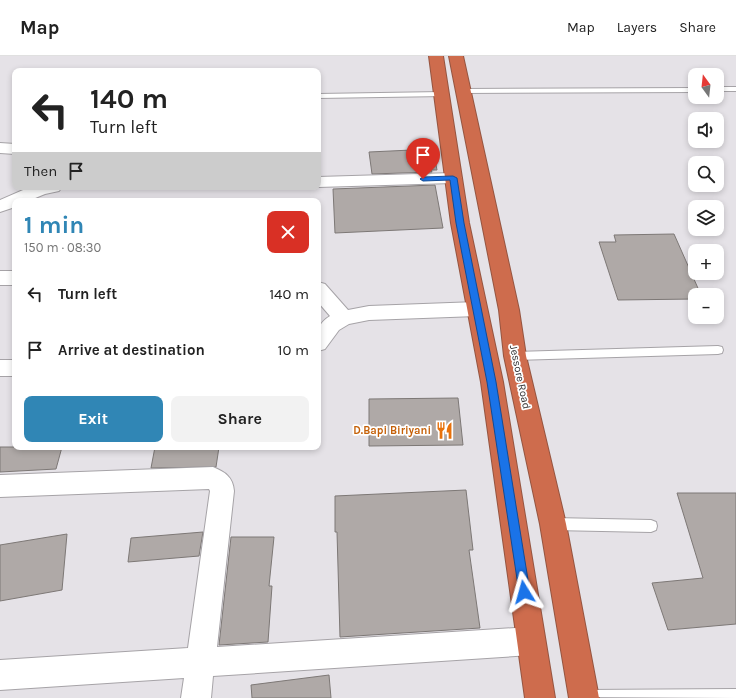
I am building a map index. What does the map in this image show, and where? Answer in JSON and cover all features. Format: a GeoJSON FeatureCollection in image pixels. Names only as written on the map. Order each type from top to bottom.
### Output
{"type":"FeatureCollection","features":[{"type":"Feature","properties":{"kind":"highway"},"geometry":{"type":"LineString","coordinates":[[436,56],[453,178],[492,382],[540,698]]}},
{"type":"Feature","properties":{"kind":"highway","name":"Jessore Road"},"geometry":{"type":"LineString","coordinates":[[456,56],[509,310],[515,356],[553,524],[584,698]]}},
{"type":"Feature","properties":{"kind":"street"},"geometry":{"type":"LineString","coordinates":[[0,148],[12,149]]}},
{"type":"Feature","properties":{"kind":"street"},"geometry":{"type":"LineString","coordinates":[[321,182],[453,178]]}},
{"type":"Feature","properties":{"kind":"street"},"geometry":{"type":"LineString","coordinates":[[17,198],[27,190]]}},
{"type":"Feature","properties":{"kind":"street"},"geometry":{"type":"LineString","coordinates":[[0,206],[12,202]]}},
{"type":"Feature","properties":{"kind":"street"},"geometry":{"type":"LineString","coordinates":[[0,278],[12,278]]}},
{"type":"Feature","properties":{"kind":"street"},"geometry":{"type":"LineString","coordinates":[[321,292],[344,318]]}},
{"type":"Feature","properties":{"kind":"street"},"geometry":{"type":"LineString","coordinates":[[321,338],[332,325],[344,318],[369,314],[477,309]]}},
{"type":"Feature","properties":{"kind":"street"},"geometry":{"type":"LineString","coordinates":[[0,368],[12,368]]}},
{"type":"Feature","properties":{"kind":"street"},"geometry":{"type":"LineString","coordinates":[[0,486],[213,478],[222,485],[196,698]]}},
{"type":"Feature","properties":{"kind":"street"},"geometry":{"type":"LineString","coordinates":[[0,675],[531,641]]}},
{"type":"Feature","properties":{"kind":"lane"},"geometry":{"type":"LineString","coordinates":[[724,90],[736,89]]}},
{"type":"Feature","properties":{"kind":"lane"},"geometry":{"type":"LineString","coordinates":[[463,91],[688,90]]}},
{"type":"Feature","properties":{"kind":"lane"},"geometry":{"type":"LineString","coordinates":[[321,96],[442,94]]}},
{"type":"Feature","properties":{"kind":"lane"},"geometry":{"type":"LineString","coordinates":[[515,356],[718,350]]}},
{"type":"Feature","properties":{"kind":"lane"},"geometry":{"type":"LineString","coordinates":[[553,524],[652,526]]}},
{"type":"Feature","properties":{"kind":"lane"},"geometry":{"type":"LineString","coordinates":[[584,698],[736,696]]}},
{"type":"Feature","properties":{"kind":"building"},"geometry":{"type":"Polygon","coordinates":[[[433,149],[437,170],[431,170],[432,172],[372,174],[369,152],[433,149]]]}},
{"type":"Feature","properties":{"kind":"building"},"geometry":{"type":"Polygon","coordinates":[[[435,185],[443,228],[335,233],[333,189],[435,185]]]}},
{"type":"Feature","properties":{"kind":"building"},"geometry":{"type":"Polygon","coordinates":[[[674,234],[688,266],[688,280],[694,280],[698,288],[688,288],[688,299],[618,300],[599,242],[616,242],[614,235],[674,234]]]}},
{"type":"Feature","properties":{"kind":"building"},"geometry":{"type":"Polygon","coordinates":[[[458,398],[463,445],[369,446],[369,399],[458,398]]]}},
{"type":"Feature","properties":{"kind":"building"},"geometry":{"type":"Polygon","coordinates":[[[0,447],[12,447],[12,450],[61,450],[56,469],[0,472],[0,447]]]}},
{"type":"Feature","properties":{"kind":"building"},"geometry":{"type":"Polygon","coordinates":[[[154,450],[219,450],[216,467],[151,468],[154,450]]]}},
{"type":"Feature","properties":{"kind":"building"},"geometry":{"type":"Polygon","coordinates":[[[466,490],[473,550],[469,550],[480,628],[340,637],[337,532],[335,532],[335,496],[466,490]]]}},
{"type":"Feature","properties":{"kind":"building"},"geometry":{"type":"Polygon","coordinates":[[[677,493],[736,493],[736,624],[668,630],[652,583],[703,578],[677,493]]]}},
{"type":"Feature","properties":{"kind":"building"},"geometry":{"type":"Polygon","coordinates":[[[203,532],[199,556],[128,562],[131,538],[203,532]]]}},
{"type":"Feature","properties":{"kind":"building"},"geometry":{"type":"Polygon","coordinates":[[[67,534],[62,590],[0,601],[0,545],[67,534]]]}},
{"type":"Feature","properties":{"kind":"building"},"geometry":{"type":"Polygon","coordinates":[[[231,537],[274,537],[269,586],[272,586],[268,642],[219,645],[231,537]]]}},
{"type":"Feature","properties":{"kind":"building"},"geometry":{"type":"Polygon","coordinates":[[[329,675],[331,698],[252,698],[251,685],[329,675]]]}},
{"type":"Feature","properties":{"kind":"place","name":"D.Bapi Biriyani"},"geometry":{"type":"Point","coordinates":[444,430]}},
{"type":"Feature","properties":{"kind":"route"},"geometry":{"type":"LineString","coordinates":[[423,179],[453,178],[460,223],[492,382],[524,592]]}}]}
